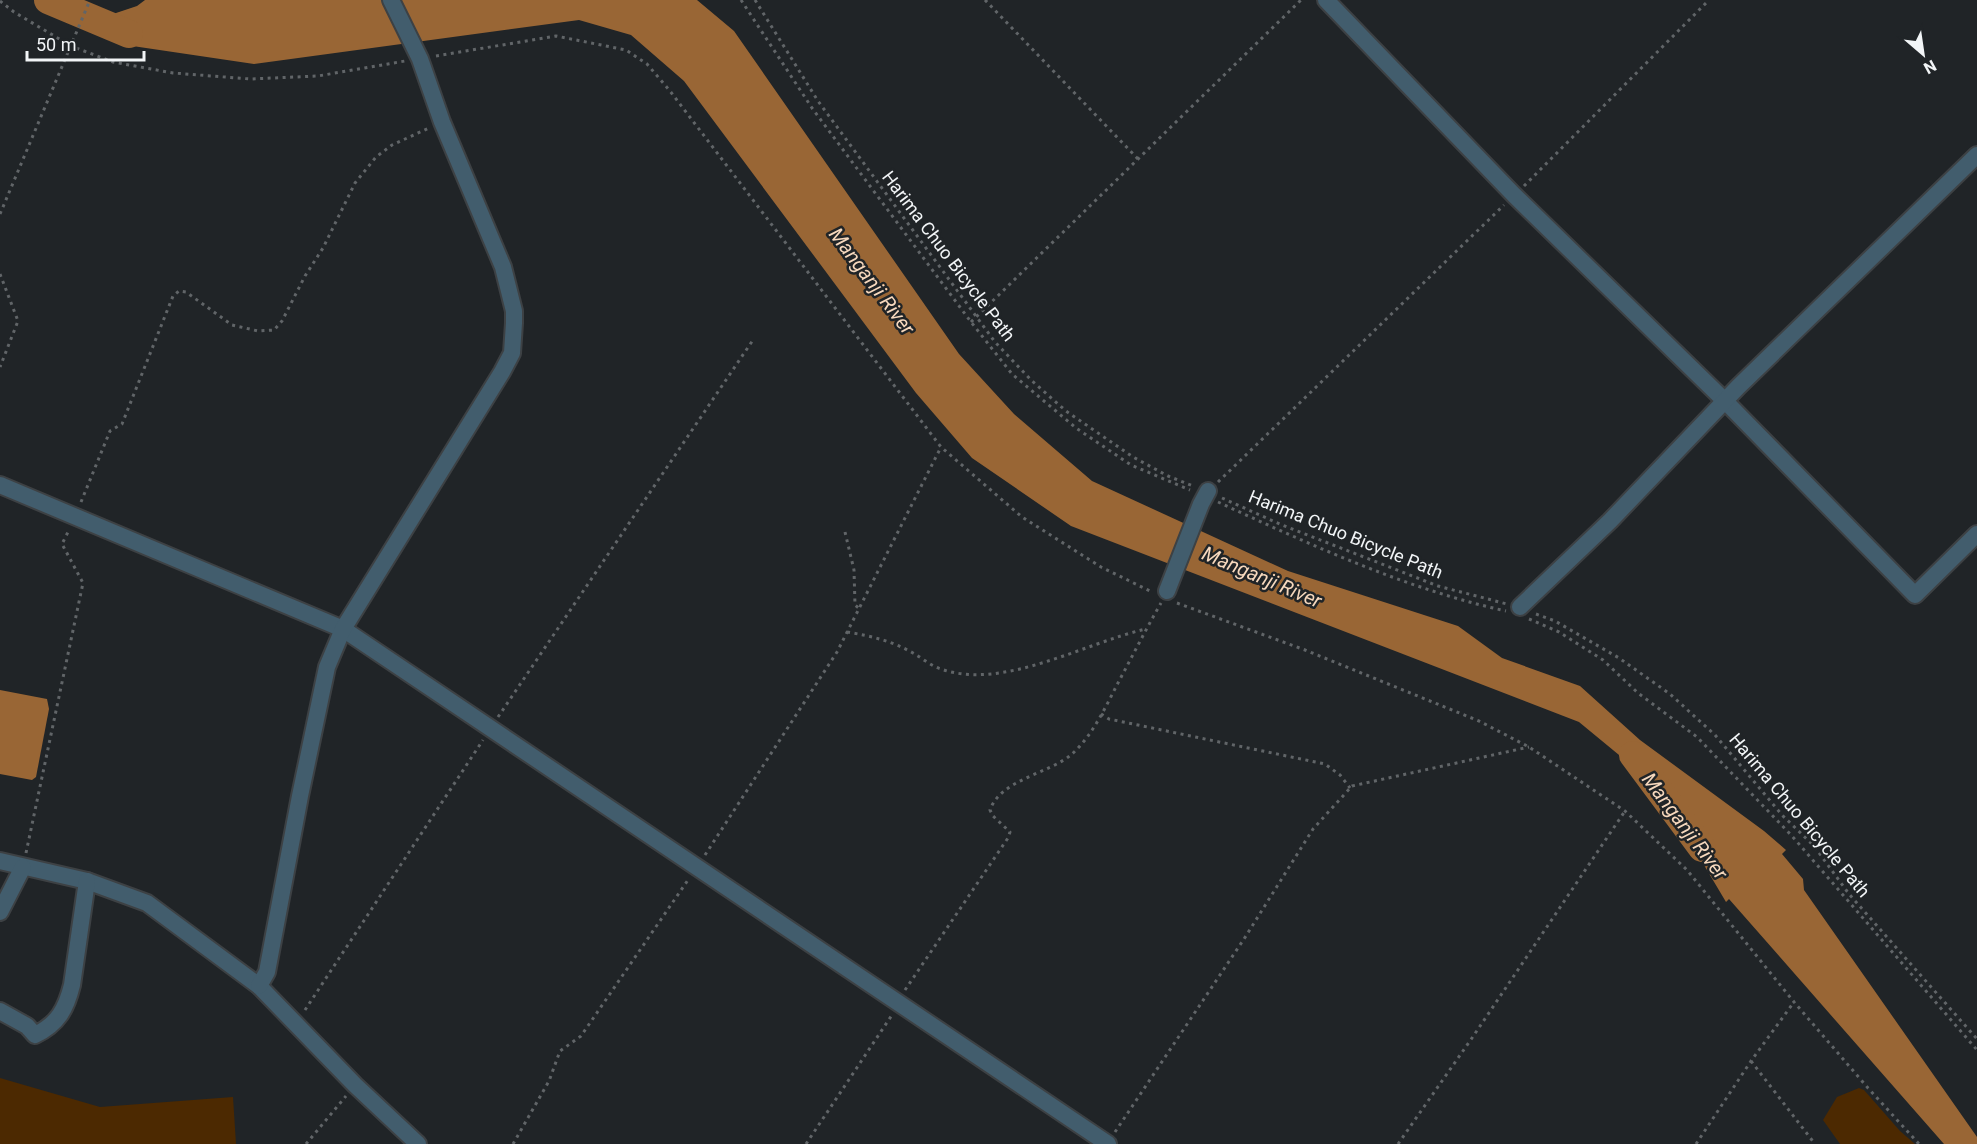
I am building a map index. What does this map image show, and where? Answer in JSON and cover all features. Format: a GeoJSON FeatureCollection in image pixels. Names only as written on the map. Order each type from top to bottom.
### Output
{"type":"FeatureCollection","features":[{"type":"Feature","properties":{"kind":"street"},"geometry":{"type":"LineString","coordinates":[[259,986],[267,972],[327,667],[343,628],[484,403],[512,353],[514,311],[504,267],[442,122],[416,52],[391,0]]}},
{"type":"Feature","properties":{"kind":"street"},"geometry":{"type":"LineString","coordinates":[[1326,0],[1514,195],[1725,401],[1915,595],[1977,534]]}},
{"type":"Feature","properties":{"kind":"street"},"geometry":{"type":"LineString","coordinates":[[1520,612],[1725,401],[1977,155]]}},
{"type":"Feature","properties":{"kind":"street"},"geometry":{"type":"LineString","coordinates":[[0,485],[343,628],[1107,1144]]}},
{"type":"Feature","properties":{"kind":"street"},"geometry":{"type":"LineString","coordinates":[[1165,594],[1205,497]]}},
{"type":"Feature","properties":{"kind":"street"},"geometry":{"type":"LineString","coordinates":[[0,861],[87,882],[147,903],[259,986],[355,1085],[418,1144]]}},
{"type":"Feature","properties":{"kind":"street"},"geometry":{"type":"LineString","coordinates":[[0,912],[23,867]]}},
{"type":"Feature","properties":{"kind":"street"},"geometry":{"type":"LineString","coordinates":[[0,1011],[27,1026],[35,1035],[50,1028],[60,1015],[69,1000],[87,882]]}},
{"type":"Feature","properties":{"kind":"path"},"geometry":{"type":"LineString","coordinates":[[0,213],[90,0]]}},
{"type":"Feature","properties":{"kind":"path"},"geometry":{"type":"LineString","coordinates":[[741,0],[812,108],[1012,374],[1076,428],[1131,465],[1294,538],[1434,592],[1520,612],[1559,632],[1603,660],[1638,693],[1697,737],[1792,836],[1977,1050]]}},
{"type":"Feature","properties":{"kind":"path","name":"Harima Chuo Bicycle Path"},"geometry":{"type":"LineString","coordinates":[[755,0],[818,102],[976,318],[1031,380],[1066,411],[1132,457],[1205,497],[1438,586],[1555,621],[1618,658],[1670,694],[1715,735],[1782,815],[1814,846],[1849,894],[1977,1039]]}},
{"type":"Feature","properties":{"kind":"path"},"geometry":{"type":"LineString","coordinates":[[985,0],[1139,160]]}},
{"type":"Feature","properties":{"kind":"path"},"geometry":{"type":"LineString","coordinates":[[971,322],[1301,0]]}},
{"type":"Feature","properties":{"kind":"path"},"geometry":{"type":"LineString","coordinates":[[1205,497],[1514,195],[1709,0]]}},
{"type":"Feature","properties":{"kind":"path"},"geometry":{"type":"LineString","coordinates":[[0,1],[71,46],[113,62],[173,73],[250,79],[318,76],[416,52],[556,36],[626,50],[647,64],[670,91],[941,447],[1022,517],[1101,567],[1479,721],[1529,747],[1625,810],[1687,870],[1794,1002],[1919,1144]]}},
{"type":"Feature","properties":{"kind":"path"},"geometry":{"type":"LineString","coordinates":[[23,867],[83,583],[62,544],[110,431],[122,424],[173,296],[179,291],[186,292],[232,325],[258,331],[274,330],[282,321],[305,276],[323,248],[355,183],[376,157],[392,145],[442,122]]}},
{"type":"Feature","properties":{"kind":"path"},"geometry":{"type":"LineString","coordinates":[[0,274],[18,321],[0,367]]}},
{"type":"Feature","properties":{"kind":"path"},"geometry":{"type":"LineString","coordinates":[[295,1024],[491,728],[753,340]]}},
{"type":"Feature","properties":{"kind":"path"},"geometry":{"type":"LineString","coordinates":[[513,1144],[549,1081],[560,1050],[581,1036],[697,867],[837,652],[941,447]]}},
{"type":"Feature","properties":{"kind":"path"},"geometry":{"type":"LineString","coordinates":[[845,532],[854,570],[855,605],[860,609]]}},
{"type":"Feature","properties":{"kind":"path"},"geometry":{"type":"LineString","coordinates":[[806,1144],[1008,838],[1010,832],[993,816],[990,810],[997,796],[1070,756],[1085,740],[1165,594]]}},
{"type":"Feature","properties":{"kind":"path"},"geometry":{"type":"LineString","coordinates":[[847,632],[883,639],[940,669],[977,676],[1008,672],[1146,629]]}},
{"type":"Feature","properties":{"kind":"path"},"geometry":{"type":"LineString","coordinates":[[1101,713],[1109,719],[1325,765],[1340,775],[1350,789]]}},
{"type":"Feature","properties":{"kind":"path"},"geometry":{"type":"LineString","coordinates":[[1107,1144],[1244,939],[1313,829],[1350,789],[1363,784],[1529,747]]}},
{"type":"Feature","properties":{"kind":"path"},"geometry":{"type":"LineString","coordinates":[[1398,1144],[1625,810]]}},
{"type":"Feature","properties":{"kind":"path"},"geometry":{"type":"LineString","coordinates":[[1696,1144],[1751,1061],[1794,1002]]}},
{"type":"Feature","properties":{"kind":"path"},"geometry":{"type":"LineString","coordinates":[[1751,1061],[1815,1144]]}},
{"type":"Feature","properties":{"kind":"path"},"geometry":{"type":"LineString","coordinates":[[306,1144],[355,1085]]}},
{"type":"Feature","properties":{"kind":"shaded area"},"geometry":{"type":"Polygon","coordinates":[[[0,1078],[100,1107],[233,1097],[236,1144],[0,1144],[0,1078]]]}},
{"type":"Feature","properties":{"kind":"shaded area"},"geometry":{"type":"Polygon","coordinates":[[[1859,1088],[1864,1090],[1900,1131],[1915,1144],[1840,1144],[1823,1120],[1837,1097],[1859,1088]]]}},
{"type":"Feature","properties":{"kind":"water"},"geometry":{"type":"Polygon","coordinates":[[[145,0],[697,0],[734,31],[959,354],[1014,414],[1092,481],[1288,571],[1458,626],[1502,658],[1580,686],[1640,740],[1764,831],[1786,850],[1782,854],[1803,879],[1804,890],[1977,1137],[1977,1144],[1944,1144],[1729,899],[1726,902],[1701,860],[1670,797],[1579,722],[1071,526],[972,458],[916,393],[684,81],[631,35],[579,20],[254,64],[119,44],[90,32],[95,20],[137,6],[145,0]]]}},
{"type":"Feature","properties":{"kind":"water"},"geometry":{"type":"Polygon","coordinates":[[[0,690],[47,699],[49,709],[36,777],[32,780],[0,774],[0,690]]]}},
{"type":"Feature","properties":{"kind":"waterway","name":"Manganji River"},"geometry":{"type":"LineString","coordinates":[[48,0],[129,34]]}},
{"type":"Feature","properties":{"kind":"waterway","name":"Manganji River"},"geometry":{"type":"LineString","coordinates":[[1633,755],[1702,848]]}}]}
